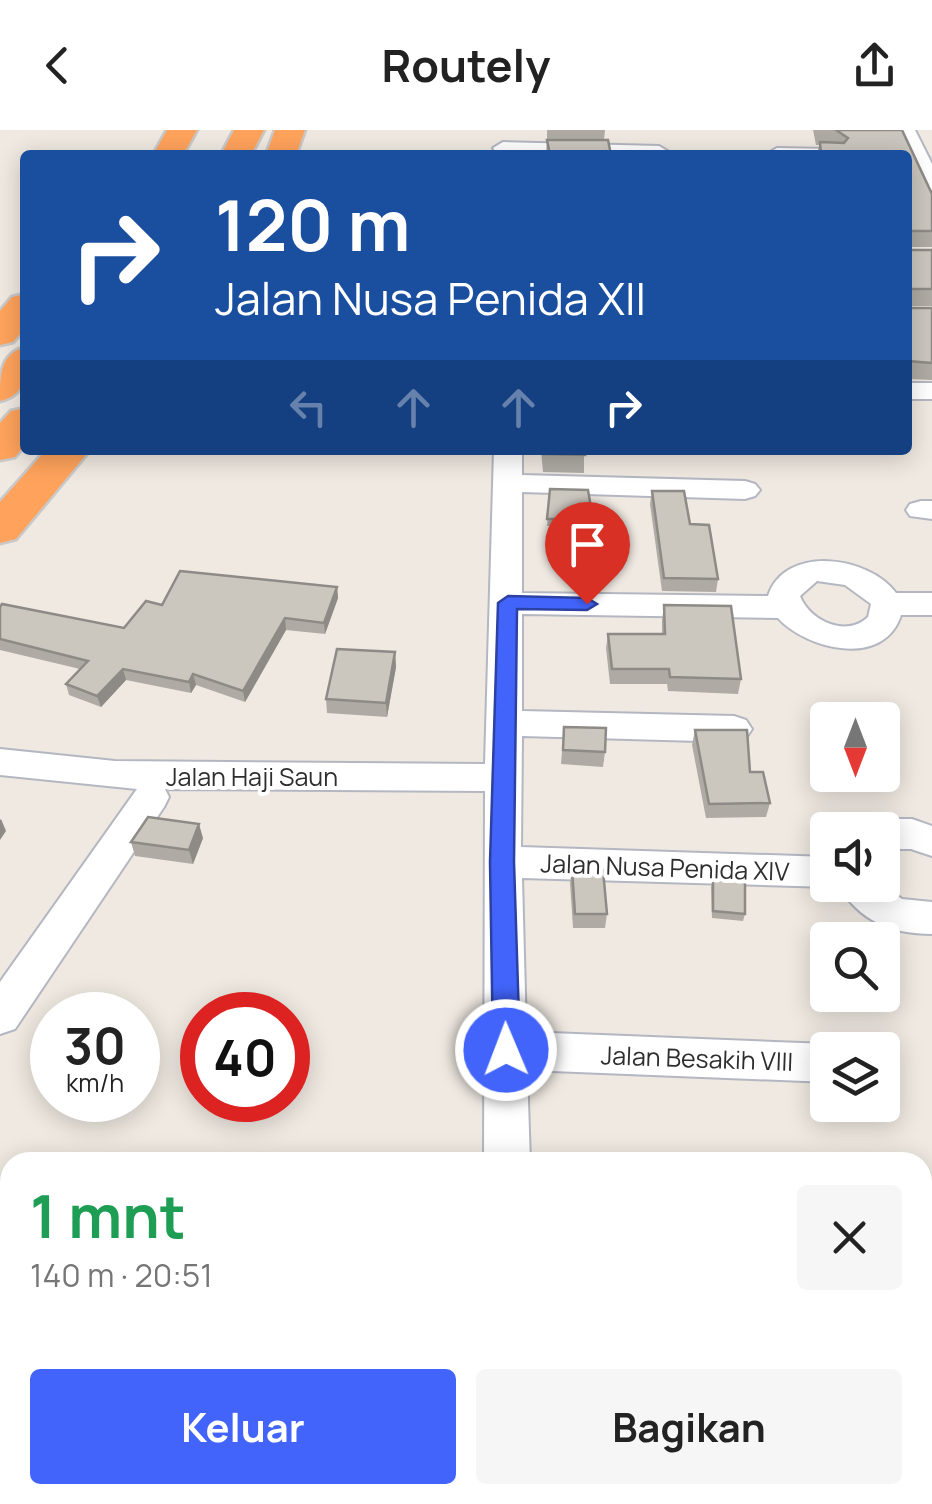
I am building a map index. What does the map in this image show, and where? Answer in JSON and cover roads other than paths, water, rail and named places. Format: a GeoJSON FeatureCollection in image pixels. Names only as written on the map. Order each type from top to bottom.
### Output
{"type":"FeatureCollection","features":[{"type":"Feature","properties":{"kind":"highway"},"geometry":{"type":"LineString","coordinates":[[0,334],[20,310]]}},
{"type":"Feature","properties":{"kind":"highway"},"geometry":{"type":"LineString","coordinates":[[0,389],[20,364]]}},
{"type":"Feature","properties":{"kind":"highway"},"geometry":{"type":"LineString","coordinates":[[0,448],[20,426]]}},
{"type":"Feature","properties":{"kind":"highway"},"geometry":{"type":"LineString","coordinates":[[0,529],[65,455]]}},
{"type":"Feature","properties":{"kind":"street"},"geometry":{"type":"LineString","coordinates":[[504,144],[620,150]]}},
{"type":"Feature","properties":{"kind":"street"},"geometry":{"type":"LineString","coordinates":[[912,156],[928,198]]}},
{"type":"Feature","properties":{"kind":"street"},"geometry":{"type":"LineString","coordinates":[[507,1152],[502,862],[508,466],[746,490]]}},
{"type":"Feature","properties":{"kind":"street"},"geometry":{"type":"LineString","coordinates":[[887,604],[883,623],[862,636],[847,638],[816,632],[792,616],[783,594],[800,576],[834,571],[868,582],[887,604],[932,604]]}},
{"type":"Feature","properties":{"kind":"street"},"geometry":{"type":"LineString","coordinates":[[508,603],[785,606]]}},
{"type":"Feature","properties":{"kind":"street"},"geometry":{"type":"LineString","coordinates":[[506,723],[734,729]]}},
{"type":"Feature","properties":{"kind":"street","name":"Jalan Haji Saun"},"geometry":{"type":"LineString","coordinates":[[0,762],[115,776],[504,791]]}},
{"type":"Feature","properties":{"kind":"street"},"geometry":{"type":"LineString","coordinates":[[0,787],[151,798],[504,791]]}},
{"type":"Feature","properties":{"kind":"street"},"geometry":{"type":"LineString","coordinates":[[0,1016],[151,798]]}},
{"type":"Feature","properties":{"kind":"street"},"geometry":{"type":"LineString","coordinates":[[900,834],[932,841]]}},
{"type":"Feature","properties":{"kind":"street","name":"Jalan Nusa Penida XIV"},"geometry":{"type":"LineString","coordinates":[[502,862],[810,871]]}},
{"type":"Feature","properties":{"kind":"street"},"geometry":{"type":"LineString","coordinates":[[873,902],[892,913],[932,918]]}},
{"type":"Feature","properties":{"kind":"street","name":"Jalan Besakih VIII"},"geometry":{"type":"LineString","coordinates":[[506,1050],[810,1062]]}}]}
